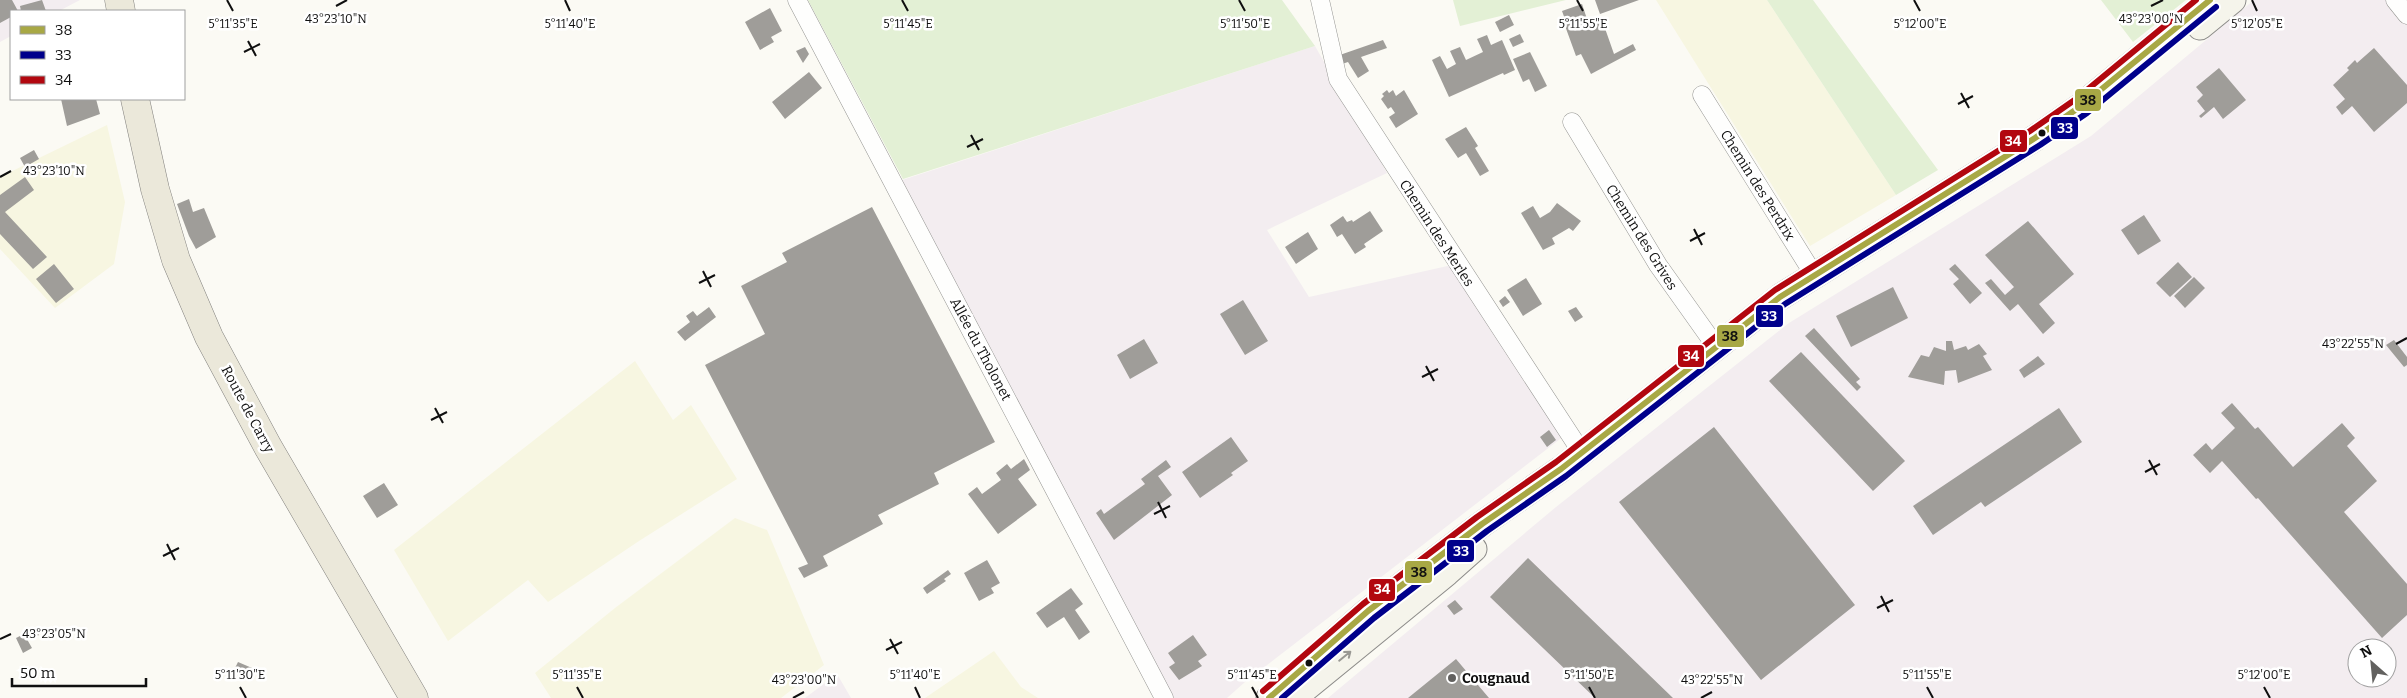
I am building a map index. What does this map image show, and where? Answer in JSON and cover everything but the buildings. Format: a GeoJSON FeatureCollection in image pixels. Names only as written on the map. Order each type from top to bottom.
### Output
{"type":"FeatureCollection","features":[{"type":"Feature","properties":{"kind":"main road"},"geometry":{"type":"LineString","coordinates":[[1294,698],[1447,573],[1561,470],[1780,297],[2035,138],[2081,106],[2210,0]]}},
{"type":"Feature","properties":{"kind":"main road"},"geometry":{"type":"LineString","coordinates":[[1717,348],[1973,197],[2044,150],[2126,88],[2233,0]]}},
{"type":"Feature","properties":{"kind":"main road","name":"Route de Carry"},"geometry":{"type":"LineString","coordinates":[[135,100],[155,189],[176,260],[209,336],[268,447],[414,698]]}},
{"type":"Feature","properties":{"kind":"main road"},"geometry":{"type":"LineString","coordinates":[[1269,698],[1368,611],[1482,524],[1561,470]]}},
{"type":"Feature","properties":{"kind":"street","name":"Allée du Tholonet"},"geometry":{"type":"LineString","coordinates":[[797,0],[1164,698]]}},
{"type":"Feature","properties":{"kind":"street","name":"Chemin des Merles"},"geometry":{"type":"LineString","coordinates":[[1320,0],[1338,79],[1582,453]]}},
{"type":"Feature","properties":{"kind":"street"},"geometry":{"type":"LineString","coordinates":[[2395,0],[2407,15]]}},
{"type":"Feature","properties":{"kind":"street","name":"Chemin des Perdrix"},"geometry":{"type":"LineString","coordinates":[[1702,95],[1814,275]]}},
{"type":"Feature","properties":{"kind":"street","name":"Chemin des Grives"},"geometry":{"type":"LineString","coordinates":[[1572,122],[1658,265],[1717,348]]}},
{"type":"Feature","properties":{"kind":"shaded area"},"geometry":{"type":"Polygon","coordinates":[[[0,0],[80,0],[61,10],[10,10],[10,37],[0,42],[0,0]]]}},
{"type":"Feature","properties":{"kind":"shaded area"},"geometry":{"type":"Polygon","coordinates":[[[2254,0],[2407,0],[2407,698],[1328,698],[1556,507],[1789,323],[2091,136],[2254,0]]]}},
{"type":"Feature","properties":{"kind":"shaded area"},"geometry":{"type":"Polygon","coordinates":[[[1315,46],[1387,173],[1267,230],[1309,297],[1452,265],[1564,436],[1245,682],[1227,698],[1170,698],[893,183],[1315,46]]]}},
{"type":"Feature","properties":{"kind":"shaded area"},"geometry":{"type":"Polygon","coordinates":[[[837,674],[851,698],[805,698],[837,674]]]}},
{"type":"Feature","properties":{"kind":"green space"},"geometry":{"type":"Polygon","coordinates":[[[808,0],[1282,0],[1315,46],[903,179],[808,0]]]}},
{"type":"Feature","properties":{"kind":"green space"},"geometry":{"type":"Polygon","coordinates":[[[1453,0],[1566,0],[1460,26],[1453,0]]]}},
{"type":"Feature","properties":{"kind":"green space"},"geometry":{"type":"Polygon","coordinates":[[[1656,0],[1767,0],[1896,195],[1810,246],[1656,0]]]}},
{"type":"Feature","properties":{"kind":"green space"},"geometry":{"type":"Polygon","coordinates":[[[1767,0],[1813,0],[1938,170],[1896,195],[1767,0]]]}},
{"type":"Feature","properties":{"kind":"green space"},"geometry":{"type":"Polygon","coordinates":[[[2101,0],[2186,0],[2133,42],[2101,0]]]}},
{"type":"Feature","properties":{"kind":"green space"},"geometry":{"type":"Polygon","coordinates":[[[107,125],[125,202],[114,264],[55,308],[0,249],[0,177],[107,125]]]}},
{"type":"Feature","properties":{"kind":"green space"},"geometry":{"type":"Polygon","coordinates":[[[635,361],[673,420],[691,405],[737,479],[548,602],[528,580],[448,641],[394,550],[635,361]]]}},
{"type":"Feature","properties":{"kind":"green space"},"geometry":{"type":"Polygon","coordinates":[[[735,518],[767,530],[824,665],[781,698],[551,698],[535,673],[615,608],[735,518]]]}},
{"type":"Feature","properties":{"kind":"green space"},"geometry":{"type":"Polygon","coordinates":[[[994,651],[1021,687],[1038,698],[925,698],[994,651]]]}},
{"type":"Feature","properties":{"kind":"transit line","name":"34"},"geometry":{"type":"LineString","coordinates":[[1263,691],[1363,604],[1477,517],[1556,462],[1775,290],[2030,131],[2076,99],[2196,0]]}},
{"type":"Feature","properties":{"kind":"transit line","name":"38"},"geometry":{"type":"LineString","coordinates":[[1269,698],[1368,611],[1482,524],[1561,469],[1780,297],[2035,138],[2081,106],[2210,0]]}},
{"type":"Feature","properties":{"kind":"transit line","name":"33"},"geometry":{"type":"LineString","coordinates":[[1282,698],[1374,618],[1487,531],[1566,476],[1785,304],[2040,145],[2087,113],[2216,7]]}},
{"type":"Feature","properties":{"kind":"place","name":"Cougnaud"},"geometry":{"type":"Point","coordinates":[1452,678]}}]}
